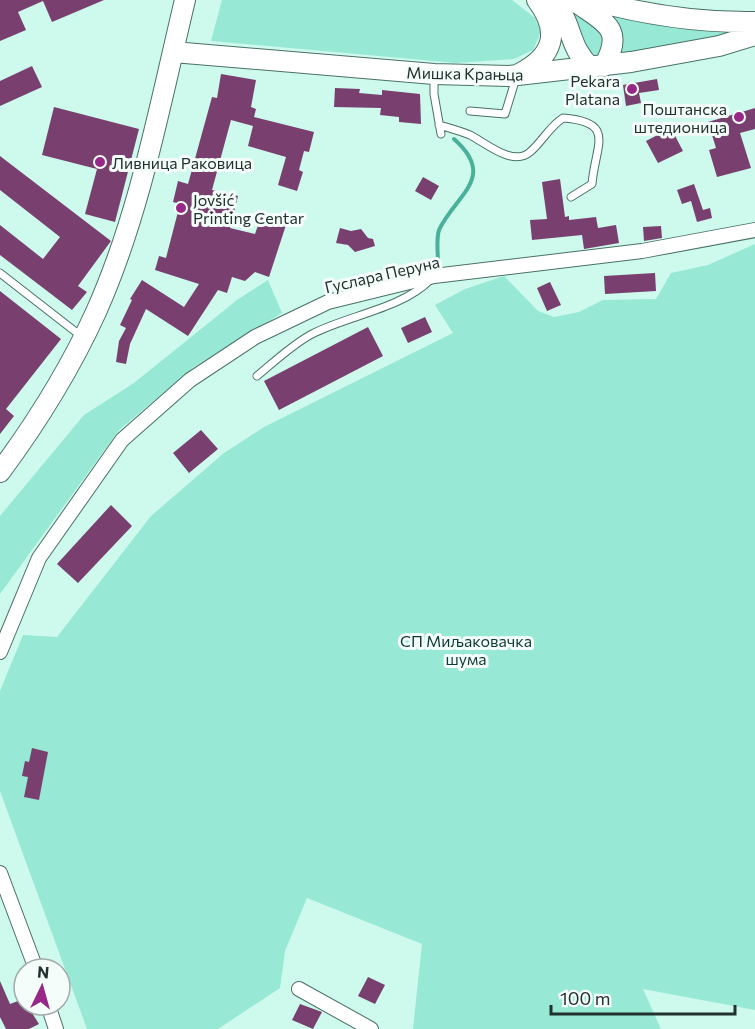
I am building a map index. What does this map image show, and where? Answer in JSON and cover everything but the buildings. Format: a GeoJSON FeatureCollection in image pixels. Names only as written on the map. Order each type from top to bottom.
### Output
{"type":"FeatureCollection","features":[{"type":"Feature","properties":{"kind":"main road"},"geometry":{"type":"LineString","coordinates":[[516,75],[541,60],[550,44],[551,21],[537,0]]}},
{"type":"Feature","properties":{"kind":"main road"},"geometry":{"type":"LineString","coordinates":[[550,0],[562,13],[578,56],[598,67],[613,50],[613,34],[606,24],[573,0]]}},
{"type":"Feature","properties":{"kind":"main road"},"geometry":{"type":"LineString","coordinates":[[591,0],[666,17],[717,22],[755,22]]}},
{"type":"Feature","properties":{"kind":"main road"},"geometry":{"type":"LineString","coordinates":[[0,472],[58,388],[111,273],[136,195],[183,7]]}},
{"type":"Feature","properties":{"kind":"main road","name":"Мишка Крањца"},"geometry":{"type":"LineString","coordinates":[[173,52],[434,74],[516,75],[598,67],[719,46],[755,36]]}},
{"type":"Feature","properties":{"kind":"street","name":"Гуслара Перуна"},"geometry":{"type":"LineString","coordinates":[[0,652],[27,583],[50,538],[122,440],[141,421],[211,365],[281,323],[308,310],[350,296],[434,276],[642,251],[755,230]]}},
{"type":"Feature","properties":{"kind":"street"},"geometry":{"type":"LineString","coordinates":[[0,873],[32,957]]}},
{"type":"Feature","properties":{"kind":"street"},"geometry":{"type":"LineString","coordinates":[[299,989],[371,1029]]}},
{"type":"Feature","properties":{"kind":"lane"},"geometry":{"type":"LineString","coordinates":[[434,74],[441,134]]}},
{"type":"Feature","properties":{"kind":"lane"},"geometry":{"type":"LineString","coordinates":[[470,111],[505,114],[516,75]]}},
{"type":"Feature","properties":{"kind":"lane"},"geometry":{"type":"LineString","coordinates":[[439,125],[468,134],[502,153],[517,158],[529,153],[555,123],[563,118],[594,126],[598,130],[600,140],[592,184],[571,197]]}},
{"type":"Feature","properties":{"kind":"lane"},"geometry":{"type":"LineString","coordinates":[[0,273],[83,338]]}},
{"type":"Feature","properties":{"kind":"lane"},"geometry":{"type":"LineString","coordinates":[[257,376],[311,335],[356,315],[406,298],[420,290],[434,276]]}},
{"type":"Feature","properties":{"kind":"green space"},"geometry":{"type":"Polygon","coordinates":[[[222,0],[512,0],[535,18],[541,32],[533,50],[514,59],[456,63],[211,41],[222,0]]]}},
{"type":"Feature","properties":{"kind":"green space"},"geometry":{"type":"Polygon","coordinates":[[[563,0],[601,25],[607,53],[592,59],[563,0]]]}},
{"type":"Feature","properties":{"kind":"green space"},"geometry":{"type":"Polygon","coordinates":[[[607,9],[733,32],[620,56],[621,45],[607,9]]]}},
{"type":"Feature","properties":{"kind":"green space","name":"СП Миљаковачка шума"},"geometry":{"type":"Polygon","coordinates":[[[755,244],[755,1010],[643,989],[661,1029],[413,1029],[422,944],[307,898],[285,951],[280,988],[218,1029],[87,1029],[72,988],[72,957],[61,957],[0,791],[0,691],[23,635],[57,637],[151,516],[224,453],[264,427],[453,333],[435,305],[465,289],[504,276],[538,311],[554,317],[579,312],[603,300],[656,299],[671,273],[708,265],[755,244]]]}},
{"type":"Feature","properties":{"kind":"green space"},"geometry":{"type":"Polygon","coordinates":[[[268,280],[282,313],[194,367],[119,430],[0,594],[0,516],[84,415],[134,383],[237,300],[268,280]]]}},
{"type":"Feature","properties":{"kind":"waterway"},"geometry":{"type":"LineString","coordinates":[[438,263],[439,230],[469,186],[473,176],[472,165],[467,153],[454,139]]}},
{"type":"Feature","properties":{"kind":"place","name":"Pekara Platana"},"geometry":{"type":"Point","coordinates":[632,89]}},
{"type":"Feature","properties":{"kind":"place","name":"Поштанска штедионица"},"geometry":{"type":"Point","coordinates":[739,117]}},
{"type":"Feature","properties":{"kind":"place","name":"Ливница Раковица"},"geometry":{"type":"Point","coordinates":[100,162]}},
{"type":"Feature","properties":{"kind":"place","name":"Jovšić Printing Centar"},"geometry":{"type":"Point","coordinates":[181,208]}}]}
